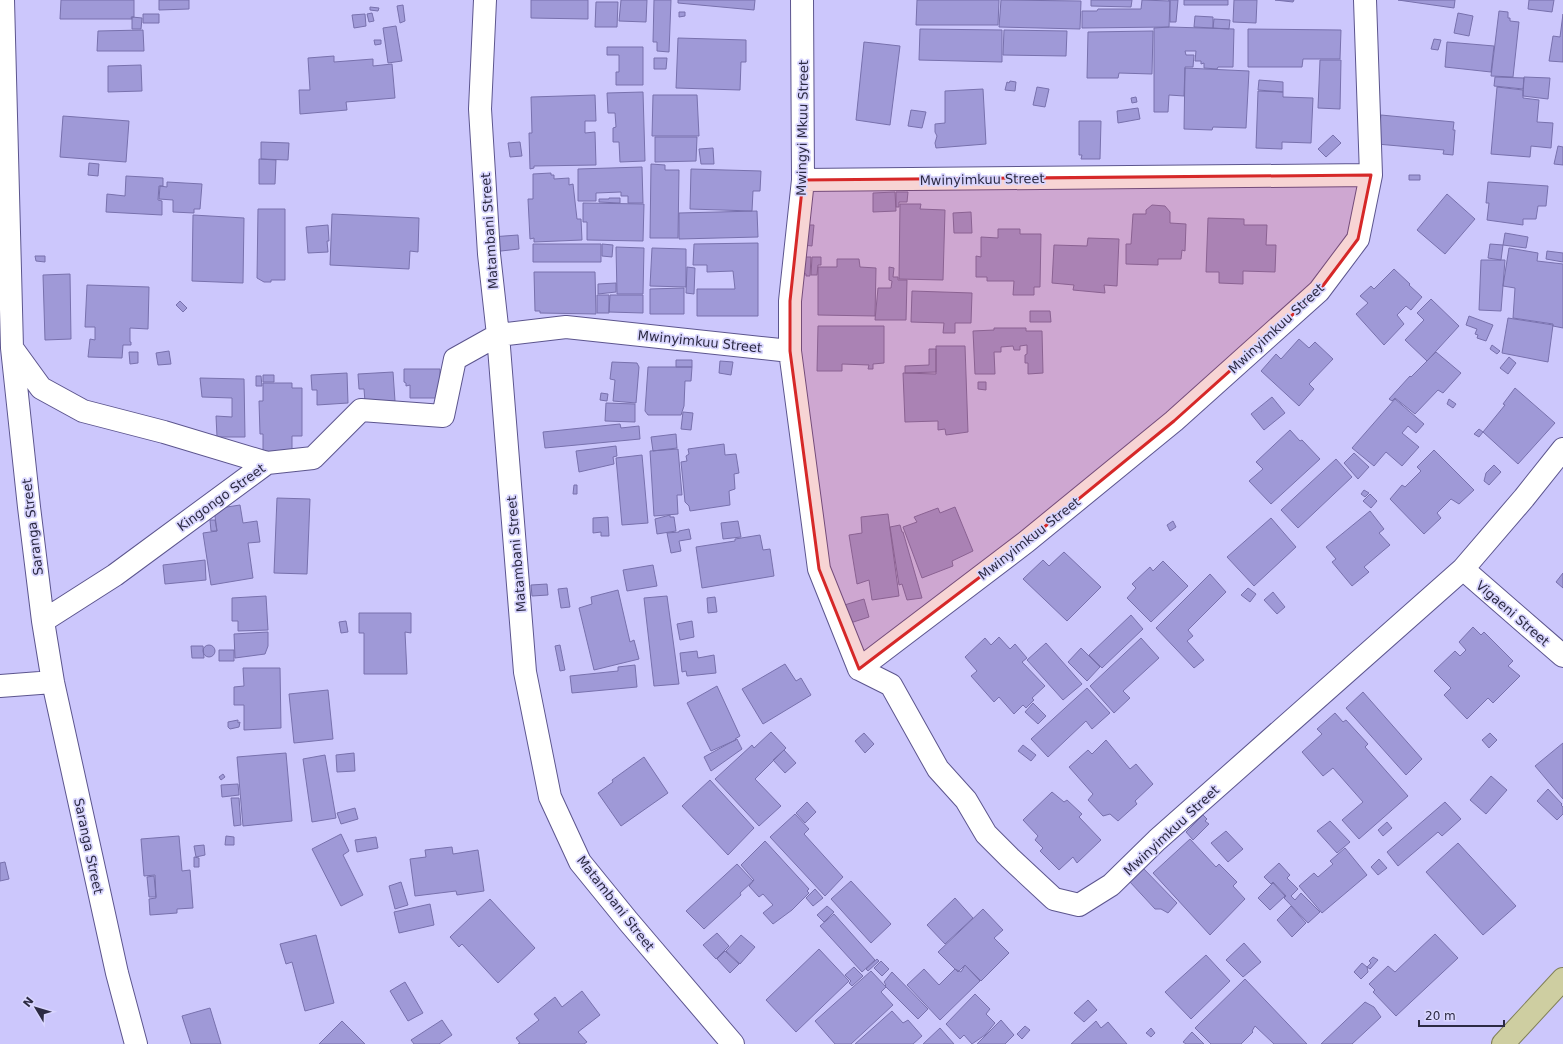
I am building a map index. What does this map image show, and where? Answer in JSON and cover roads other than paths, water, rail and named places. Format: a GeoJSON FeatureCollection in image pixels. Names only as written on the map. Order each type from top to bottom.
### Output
{"type":"FeatureCollection","features":[{"type":"Feature","properties":{"kind":"main road"},"geometry":{"type":"LineString","coordinates":[[1503,1044],[1563,979]]}},
{"type":"Feature","properties":{"kind":"street","name":"Saranga Street"},"geometry":{"type":"LineString","coordinates":[[3,0],[12,348],[43,621],[53,682],[117,973],[136,1044]]}},
{"type":"Feature","properties":{"kind":"street","name":"Matambani Street"},"geometry":{"type":"LineString","coordinates":[[485,0],[480,109],[489,254],[498,335],[525,672],[550,797],[580,862],[628,921],[733,1044]]}},
{"type":"Feature","properties":{"kind":"street","name":"Mwingyi Mkuu Street"},"geometry":{"type":"LineString","coordinates":[[790,351],[790,301],[803,180],[802,0]]}},
{"type":"Feature","properties":{"kind":"street"},"geometry":{"type":"LineString","coordinates":[[1365,0],[1371,175]]}},
{"type":"Feature","properties":{"kind":"street","name":"Mwinyimkuu Street"},"geometry":{"type":"LineString","coordinates":[[803,180],[1371,175],[1358,239],[1319,291],[1174,421],[1026,542],[859,669],[891,685],[938,769],[966,800],[986,834],[1054,899],[1079,905],[1111,885],[1157,840],[1463,569],[1524,498],[1563,449]]}},
{"type":"Feature","properties":{"kind":"street","name":"Mwinyimkuu Street"},"geometry":{"type":"LineString","coordinates":[[498,335],[566,326],[790,351]]}},
{"type":"Feature","properties":{"kind":"street","name":"Kingongo Street"},"geometry":{"type":"LineString","coordinates":[[43,621],[116,574],[267,463],[313,458],[361,410],[442,416],[455,359],[498,335]]}},
{"type":"Feature","properties":{"kind":"street"},"geometry":{"type":"LineString","coordinates":[[12,348],[41,388],[83,411],[164,432],[267,463]]}},
{"type":"Feature","properties":{"kind":"street"},"geometry":{"type":"LineString","coordinates":[[790,351],[819,569],[859,669]]}},
{"type":"Feature","properties":{"kind":"street","name":"Vigaeni Street"},"geometry":{"type":"LineString","coordinates":[[1463,569],[1563,656]]}},
{"type":"Feature","properties":{"kind":"street"},"geometry":{"type":"LineString","coordinates":[[0,686],[53,682]]}}]}
